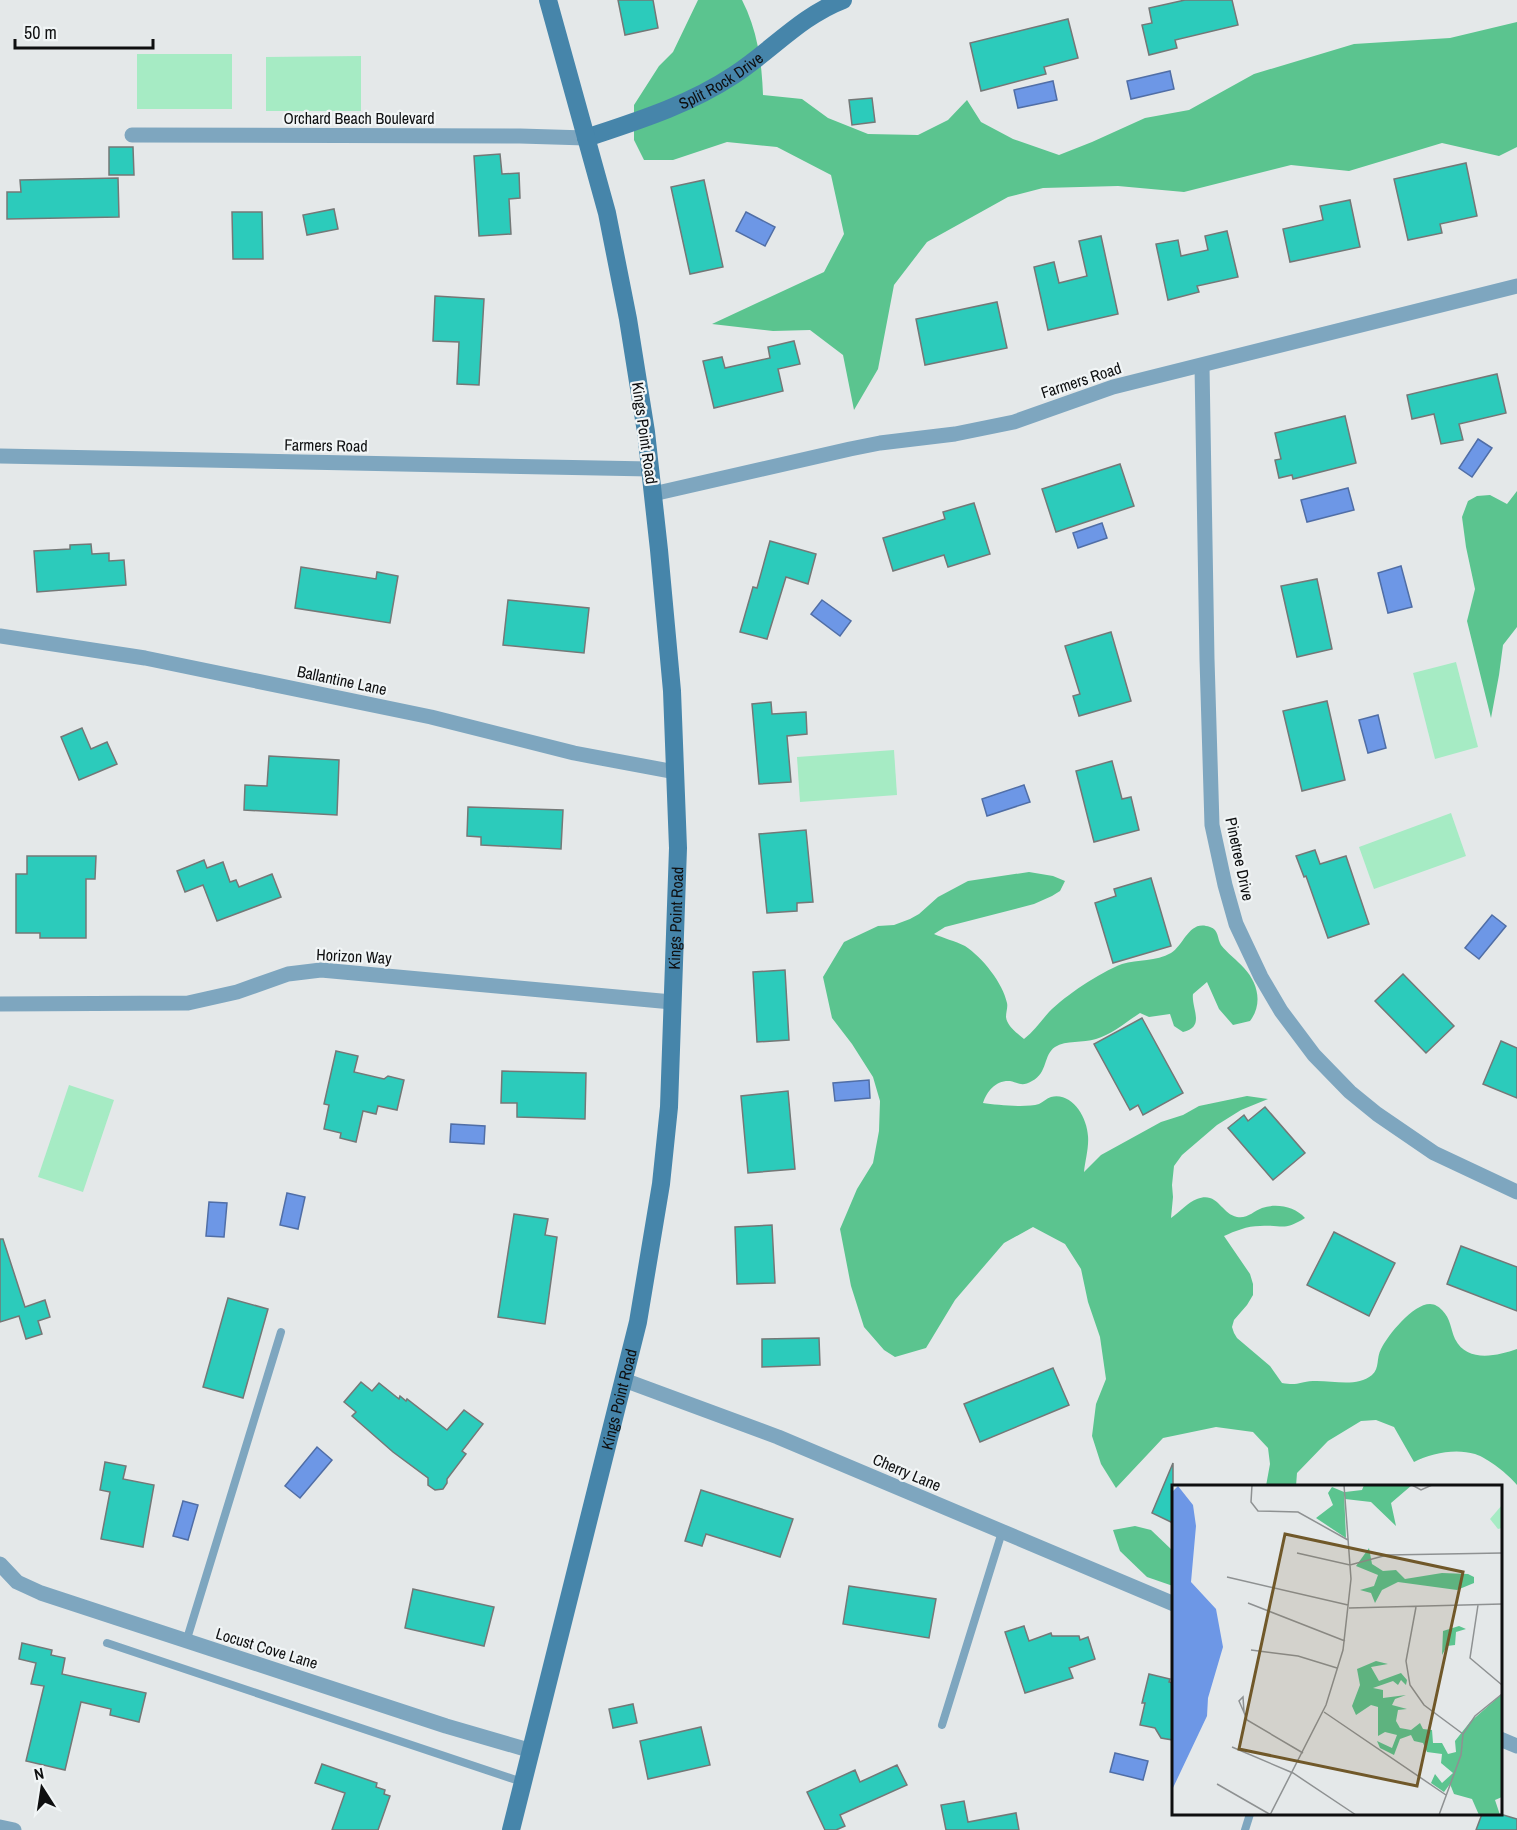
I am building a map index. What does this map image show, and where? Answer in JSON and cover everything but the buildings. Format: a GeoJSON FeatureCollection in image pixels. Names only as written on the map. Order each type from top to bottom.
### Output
{"type":"FeatureCollection","features":[{"type":"Feature","properties":{"kind":"main road","name":"Kings Point Road"},"geometry":{"type":"LineString","coordinates":[[512,1830],[638,1322],[661,1184],[669,1107],[678,848],[672,691],[653,494],[630,330],[607,213],[548,0]]}},
{"type":"Feature","properties":{"kind":"main road","name":"Split Rock Drive"},"geometry":{"type":"LineString","coordinates":[[586,138],[681,104],[734,75],[810,16],[843,0]]}},
{"type":"Feature","properties":{"kind":"street","name":"Orchard Beach Boulevard"},"geometry":{"type":"LineString","coordinates":[[132,135],[586,138]]}},
{"type":"Feature","properties":{"kind":"street","name":"Farmers Road"},"geometry":{"type":"LineString","coordinates":[[653,494],[880,443],[955,434],[1014,422],[1113,387],[1517,286]]}},
{"type":"Feature","properties":{"kind":"street","name":"Pinetree Drive"},"geometry":{"type":"LineString","coordinates":[[1202,366],[1206,647],[1212,825],[1236,924],[1261,977],[1281,1011],[1314,1055],[1350,1092],[1377,1114],[1434,1153],[1517,1192]]}},
{"type":"Feature","properties":{"kind":"street","name":"Farmers Road"},"geometry":{"type":"LineString","coordinates":[[0,456],[650,469]]}},
{"type":"Feature","properties":{"kind":"street","name":"Ballantine Lane"},"geometry":{"type":"LineString","coordinates":[[0,636],[146,658],[431,717],[574,753],[675,772]]}},
{"type":"Feature","properties":{"kind":"street","name":"Horizon Way"},"geometry":{"type":"LineString","coordinates":[[0,1004],[188,1003],[237,993],[288,974],[321,970],[672,1002]]}},
{"type":"Feature","properties":{"kind":"street","name":"Cherry Lane"},"geometry":{"type":"LineString","coordinates":[[624,1380],[778,1437],[1172,1604]]}},
{"type":"Feature","properties":{"kind":"street","name":"Locust Cove Lane"},"geometry":{"type":"LineString","coordinates":[[0,1564],[17,1582],[41,1593],[446,1726],[532,1750]]}},
{"type":"Feature","properties":{"kind":"street"},"geometry":{"type":"LineString","coordinates":[[1502,1740],[1517,1746]]}},
{"type":"Feature","properties":{"kind":"street"},"geometry":{"type":"LineString","coordinates":[[0,1827],[14,1830]]}},
{"type":"Feature","properties":{"kind":"lane"},"geometry":{"type":"LineString","coordinates":[[186,1642],[281,1332]]}},
{"type":"Feature","properties":{"kind":"lane"},"geometry":{"type":"LineString","coordinates":[[942,1725],[1002,1532]]}},
{"type":"Feature","properties":{"kind":"lane"},"geometry":{"type":"LineString","coordinates":[[107,1643],[524,1783]]}},
{"type":"Feature","properties":{"kind":"lane"},"geometry":{"type":"LineString","coordinates":[[1245,1830],[1250,1815]]}},
{"type":"Feature","properties":{"kind":"green space"},"geometry":{"type":"Polygon","coordinates":[[[698,0],[742,0],[758,46],[763,95],[802,99],[828,118],[868,134],[918,135],[948,120],[967,100],[981,122],[1013,139],[1059,155],[1145,118],[1189,110],[1254,74],[1354,44],[1450,38],[1517,22],[1517,147],[1499,156],[1442,143],[1349,171],[1291,165],[1184,192],[1118,186],[1043,188],[1008,197],[927,242],[894,285],[878,369],[854,410],[843,355],[810,330],[773,331],[712,324],[824,272],[844,234],[831,175],[777,147],[727,142],[673,160],[644,160],[634,140],[634,105],[659,66],[673,52],[698,0]]]}},
{"type":"Feature","properties":{"kind":"green space"},"geometry":{"type":"Polygon","coordinates":[[[137,54],[232,54],[232,109],[137,109],[137,54]]]}},
{"type":"Feature","properties":{"kind":"green space"},"geometry":{"type":"Polygon","coordinates":[[[361,56],[361,111],[266,111],[266,57],[361,56]]]}},
{"type":"Feature","properties":{"kind":"green space"},"geometry":{"type":"Polygon","coordinates":[[[1517,491],[1517,627],[1503,645],[1491,718],[1467,621],[1475,589],[1462,517],[1468,501],[1477,496],[1490,495],[1507,504],[1517,491]]]}},
{"type":"Feature","properties":{"kind":"green space"},"geometry":{"type":"Polygon","coordinates":[[[1456,662],[1478,747],[1435,759],[1413,673],[1456,662]]]}},
{"type":"Feature","properties":{"kind":"green space"},"geometry":{"type":"Polygon","coordinates":[[[894,750],[897,795],[800,802],[797,757],[894,750]]]}},
{"type":"Feature","properties":{"kind":"green space"},"geometry":{"type":"Polygon","coordinates":[[[1451,813],[1466,856],[1374,889],[1359,847],[1451,813]]]}},
{"type":"Feature","properties":{"kind":"green space"},"geometry":{"type":"Polygon","coordinates":[[[1029,872],[1053,876],[1065,881],[1060,891],[1034,904],[945,927],[934,934],[965,946],[985,964],[1005,995],[1008,1023],[1024,1039],[1056,1005],[1103,973],[1128,962],[1159,958],[1171,953],[1197,926],[1203,925],[1215,930],[1221,945],[1253,980],[1258,1001],[1250,1021],[1233,1025],[1219,1009],[1207,982],[1193,994],[1196,1021],[1190,1030],[1183,1032],[1174,1026],[1170,1014],[1149,1017],[1140,1013],[1102,1037],[1064,1043],[1055,1047],[1051,1050],[1037,1078],[1023,1084],[1010,1081],[1000,1082],[987,1094],[983,1103],[1027,1106],[1059,1096],[1072,1102],[1085,1121],[1087,1129],[1088,1145],[1084,1172],[1101,1155],[1161,1122],[1183,1115],[1199,1106],[1247,1096],[1268,1099],[1241,1110],[1217,1125],[1182,1155],[1174,1166],[1171,1218],[1190,1203],[1204,1197],[1215,1200],[1227,1212],[1237,1217],[1244,1217],[1262,1208],[1280,1206],[1291,1209],[1305,1218],[1287,1226],[1250,1227],[1224,1236],[1250,1274],[1253,1284],[1253,1295],[1234,1320],[1232,1327],[1237,1338],[1270,1366],[1282,1383],[1359,1381],[1372,1375],[1381,1349],[1402,1321],[1423,1305],[1437,1306],[1447,1317],[1460,1347],[1467,1352],[1483,1356],[1517,1349],[1517,1485],[1492,1463],[1468,1452],[1444,1452],[1414,1462],[1394,1427],[1376,1420],[1361,1421],[1328,1441],[1297,1473],[1296,1485],[1266,1485],[1270,1464],[1268,1448],[1253,1432],[1216,1427],[1163,1438],[1116,1488],[1101,1464],[1092,1436],[1096,1404],[1106,1379],[1100,1337],[1088,1302],[1081,1269],[1065,1244],[1033,1227],[1004,1243],[955,1300],[926,1348],[895,1357],[884,1350],[864,1327],[851,1286],[840,1229],[857,1189],[873,1163],[879,1131],[880,1101],[873,1077],[832,1018],[823,977],[844,942],[878,926],[894,925],[910,919],[938,897],[968,881],[1029,872]]]}},
{"type":"Feature","properties":{"kind":"green space"},"geometry":{"type":"Polygon","coordinates":[[[69,1085],[114,1100],[83,1192],[38,1177],[69,1085]]]}},
{"type":"Feature","properties":{"kind":"green space"},"geometry":{"type":"Polygon","coordinates":[[[1135,1526],[1151,1530],[1172,1550],[1172,1586],[1147,1577],[1120,1551],[1113,1530],[1135,1526]]]}},
{"type":"Feature","properties":{"kind":"water"},"geometry":{"type":"Polygon","coordinates":[[[1170,71],[1174,89],[1131,99],[1127,81],[1170,71]]]}},
{"type":"Feature","properties":{"kind":"water"},"geometry":{"type":"Polygon","coordinates":[[[1053,81],[1057,100],[1018,108],[1014,90],[1053,81]]]}},
{"type":"Feature","properties":{"kind":"water"},"geometry":{"type":"Polygon","coordinates":[[[746,212],[775,227],[765,246],[736,231],[746,212]]]}},
{"type":"Feature","properties":{"kind":"water"},"geometry":{"type":"Polygon","coordinates":[[[1478,439],[1492,448],[1472,477],[1459,468],[1478,439]]]}},
{"type":"Feature","properties":{"kind":"water"},"geometry":{"type":"Polygon","coordinates":[[[1348,488],[1354,510],[1307,522],[1301,500],[1348,488]]]}},
{"type":"Feature","properties":{"kind":"water"},"geometry":{"type":"Polygon","coordinates":[[[1102,523],[1107,538],[1078,548],[1073,533],[1102,523]]]}},
{"type":"Feature","properties":{"kind":"water"},"geometry":{"type":"Polygon","coordinates":[[[1401,566],[1412,607],[1388,613],[1378,573],[1401,566]]]}},
{"type":"Feature","properties":{"kind":"water"},"geometry":{"type":"Polygon","coordinates":[[[822,600],[851,621],[840,636],[811,614],[822,600]]]}},
{"type":"Feature","properties":{"kind":"water"},"geometry":{"type":"Polygon","coordinates":[[[1378,715],[1386,748],[1368,753],[1359,720],[1378,715]]]}},
{"type":"Feature","properties":{"kind":"water"},"geometry":{"type":"Polygon","coordinates":[[[1024,785],[1030,802],[987,816],[982,799],[1024,785]]]}},
{"type":"Feature","properties":{"kind":"water"},"geometry":{"type":"Polygon","coordinates":[[[1492,915],[1506,926],[1479,959],[1465,948],[1492,915]]]}},
{"type":"Feature","properties":{"kind":"water"},"geometry":{"type":"Polygon","coordinates":[[[869,1080],[870,1098],[835,1101],[833,1083],[869,1080]]]}},
{"type":"Feature","properties":{"kind":"water"},"geometry":{"type":"Polygon","coordinates":[[[451,1124],[485,1126],[484,1144],[450,1142],[451,1124]]]}},
{"type":"Feature","properties":{"kind":"water"},"geometry":{"type":"Polygon","coordinates":[[[287,1193],[305,1197],[298,1229],[280,1225],[287,1193]]]}},
{"type":"Feature","properties":{"kind":"water"},"geometry":{"type":"Polygon","coordinates":[[[209,1202],[227,1203],[224,1237],[206,1236],[209,1202]]]}},
{"type":"Feature","properties":{"kind":"water"},"geometry":{"type":"Polygon","coordinates":[[[317,1447],[332,1460],[300,1498],[285,1486],[317,1447]]]}},
{"type":"Feature","properties":{"kind":"water"},"geometry":{"type":"Polygon","coordinates":[[[183,1501],[198,1505],[188,1540],[173,1536],[183,1501]]]}},
{"type":"Feature","properties":{"kind":"water"},"geometry":{"type":"Polygon","coordinates":[[[1115,1753],[1148,1761],[1143,1780],[1110,1772],[1115,1753]]]}}]}
